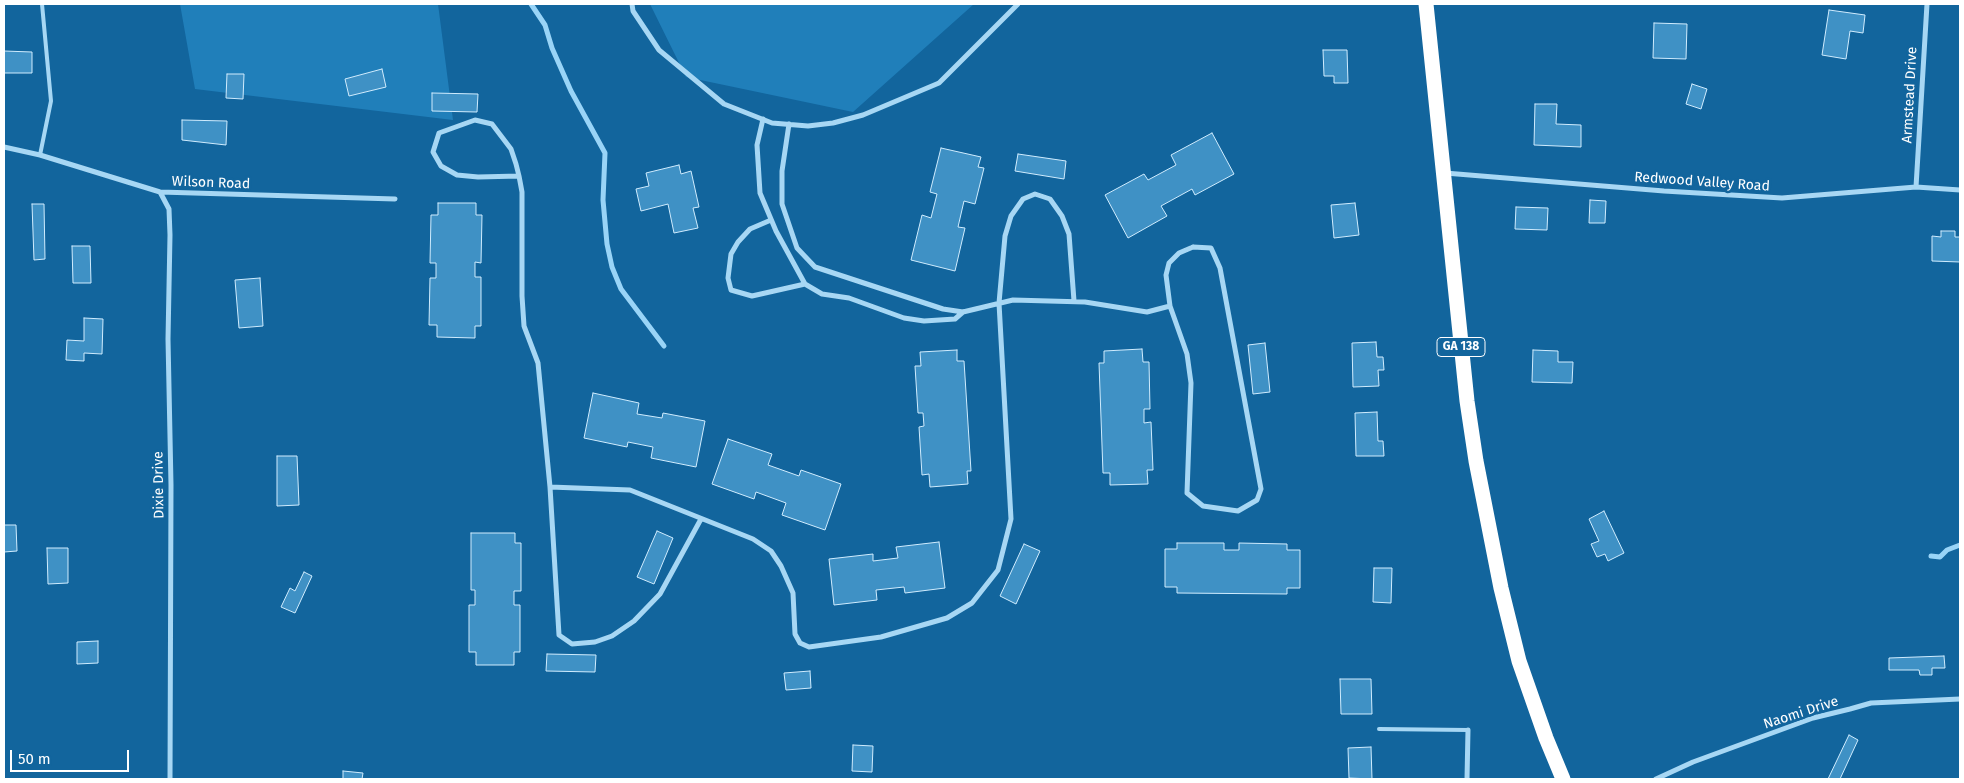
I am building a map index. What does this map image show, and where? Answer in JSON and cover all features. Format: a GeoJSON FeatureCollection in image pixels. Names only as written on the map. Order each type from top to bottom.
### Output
{"type":"FeatureCollection","features":[{"type":"Feature","properties":{"kind":"highway","name":"GA 138"},"geometry":{"type":"LineString","coordinates":[[1426,4],[1467,401],[1487,520],[1519,661],[1546,738],[1563,779]]}},
{"type":"Feature","properties":{"kind":"street"},"geometry":{"type":"LineString","coordinates":[[632,4],[633,11],[659,50],[724,104],[763,119],[808,126],[833,123],[864,115],[939,83],[1018,4]]}},
{"type":"Feature","properties":{"kind":"street","name":"Armstead Drive"},"geometry":{"type":"LineString","coordinates":[[1916,187],[1927,4]]}},
{"type":"Feature","properties":{"kind":"street"},"geometry":{"type":"LineString","coordinates":[[763,119],[757,145],[760,193],[771,220],[805,284],[822,294],[849,298],[904,318],[924,322],[955,319],[963,312]]}},
{"type":"Feature","properties":{"kind":"street"},"geometry":{"type":"LineString","coordinates":[[519,176],[478,177],[457,175],[441,166],[433,152],[439,133],[475,120],[492,124],[512,149],[519,176],[522,192],[522,296],[524,326],[538,363],[550,488],[558,635],[572,644],[595,642],[612,636],[634,621],[660,594],[701,519]]}},
{"type":"Feature","properties":{"kind":"street"},"geometry":{"type":"LineString","coordinates":[[789,124],[782,171],[782,204],[797,248],[815,267],[943,309],[963,312],[1012,300],[1074,302],[1147,312],[1170,306]]}},
{"type":"Feature","properties":{"kind":"street","name":"Wilson Road"},"geometry":{"type":"LineString","coordinates":[[4,147],[40,155],[160,192],[395,199]]}},
{"type":"Feature","properties":{"kind":"street","name":"Redwood Valley Road"},"geometry":{"type":"LineString","coordinates":[[1442,172],[1664,191],[1782,198],[1916,187],[1960,190]]}},
{"type":"Feature","properties":{"kind":"street","name":"Dixie Drive"},"geometry":{"type":"LineString","coordinates":[[160,192],[169,209],[170,234],[168,339],[171,485],[170,779]]}},
{"type":"Feature","properties":{"kind":"street"},"geometry":{"type":"LineString","coordinates":[[550,488],[630,490],[753,540],[771,551],[781,566],[792,593],[795,634],[800,643],[809,647],[854,642],[921,627],[947,618],[972,603],[998,570],[1011,518],[999,303],[1002,259],[1011,216],[1022,199],[1035,194],[1050,199],[1062,216],[1069,234],[1074,302]]}},
{"type":"Feature","properties":{"kind":"street"},"geometry":{"type":"LineString","coordinates":[[771,220],[750,229],[734,248],[731,254],[728,278],[731,290],[752,296],[805,284]]}},
{"type":"Feature","properties":{"kind":"street"},"geometry":{"type":"LineString","coordinates":[[1194,247],[1211,248],[1220,268],[1261,490],[1256,500],[1238,512],[1203,506],[1187,492],[1190,383],[1187,354],[1170,306],[1166,276],[1169,263],[1179,253],[1194,247]]}},
{"type":"Feature","properties":{"kind":"street","name":"Naomi Drive"},"geometry":{"type":"LineString","coordinates":[[1656,779],[1694,762],[1804,722],[1850,708],[1871,703],[1960,699]]}},
{"type":"Feature","properties":{"kind":"street"},"geometry":{"type":"LineString","coordinates":[[1467,779],[1468,730]]}},
{"type":"Feature","properties":{"kind":"lane"},"geometry":{"type":"LineString","coordinates":[[40,155],[51,101],[42,4]]}},
{"type":"Feature","properties":{"kind":"lane"},"geometry":{"type":"LineString","coordinates":[[1379,729],[1468,730]]}},
{"type":"Feature","properties":{"kind":"shaded area"},"geometry":{"type":"Polygon","coordinates":[[[180,4],[438,4],[453,120],[195,89],[180,4]]]}},
{"type":"Feature","properties":{"kind":"shaded area"},"geometry":{"type":"Polygon","coordinates":[[[650,4],[974,4],[853,112],[686,77],[650,4]]]}},
{"type":"Feature","properties":{"kind":"building"},"geometry":{"type":"Polygon","coordinates":[[[1829,10],[1865,15],[1863,33],[1850,31],[1846,59],[1822,55],[1829,10]]]}},
{"type":"Feature","properties":{"kind":"building"},"geometry":{"type":"Polygon","coordinates":[[[1654,23],[1687,24],[1686,59],[1653,58],[1654,23]]]}},
{"type":"Feature","properties":{"kind":"building"},"geometry":{"type":"Polygon","coordinates":[[[1323,50],[1347,50],[1348,83],[1334,83],[1334,76],[1324,76],[1323,50]]]}},
{"type":"Feature","properties":{"kind":"building"},"geometry":{"type":"Polygon","coordinates":[[[4,51],[32,52],[32,73],[4,73],[4,51]]]}},
{"type":"Feature","properties":{"kind":"building"},"geometry":{"type":"Polygon","coordinates":[[[382,69],[386,87],[349,96],[345,79],[382,69]]]}},
{"type":"Feature","properties":{"kind":"building"},"geometry":{"type":"Polygon","coordinates":[[[227,74],[244,74],[243,99],[226,98],[227,74]]]}},
{"type":"Feature","properties":{"kind":"building"},"geometry":{"type":"Polygon","coordinates":[[[1692,84],[1707,89],[1701,109],[1686,104],[1692,84]]]}},
{"type":"Feature","properties":{"kind":"building"},"geometry":{"type":"Polygon","coordinates":[[[432,93],[478,94],[477,112],[432,111],[432,93]]]}},
{"type":"Feature","properties":{"kind":"building"},"geometry":{"type":"Polygon","coordinates":[[[1535,104],[1557,104],[1556,124],[1581,125],[1581,147],[1534,145],[1535,104]]]}},
{"type":"Feature","properties":{"kind":"building"},"geometry":{"type":"Polygon","coordinates":[[[182,120],[227,121],[226,145],[182,140],[182,120]]]}},
{"type":"Feature","properties":{"kind":"building"},"geometry":{"type":"Polygon","coordinates":[[[1212,133],[1234,174],[1195,195],[1192,189],[1161,206],[1167,216],[1128,238],[1105,195],[1144,174],[1148,180],[1176,165],[1171,155],[1212,133]]]}},
{"type":"Feature","properties":{"kind":"building"},"geometry":{"type":"Polygon","coordinates":[[[941,148],[981,157],[978,167],[984,168],[975,204],[964,201],[958,227],[965,228],[955,271],[911,260],[922,215],[931,218],[937,194],[930,192],[941,148]]]}},
{"type":"Feature","properties":{"kind":"building"},"geometry":{"type":"Polygon","coordinates":[[[1018,154],[1066,161],[1064,179],[1015,171],[1018,154]]]}},
{"type":"Feature","properties":{"kind":"building"},"geometry":{"type":"Polygon","coordinates":[[[679,165],[681,174],[691,171],[699,207],[693,208],[698,228],[674,233],[668,204],[641,211],[636,189],[649,186],[646,173],[679,165]]]}},
{"type":"Feature","properties":{"kind":"building"},"geometry":{"type":"Polygon","coordinates":[[[1590,200],[1606,201],[1605,223],[1589,223],[1590,200]]]}},
{"type":"Feature","properties":{"kind":"building"},"geometry":{"type":"Polygon","coordinates":[[[438,203],[476,203],[476,215],[482,215],[481,263],[475,262],[475,277],[481,277],[481,326],[475,326],[475,338],[437,337],[437,325],[429,325],[430,278],[436,278],[436,263],[430,263],[431,215],[438,215],[438,203]]]}},
{"type":"Feature","properties":{"kind":"building"},"geometry":{"type":"Polygon","coordinates":[[[1355,203],[1359,235],[1334,238],[1331,205],[1355,203]]]}},
{"type":"Feature","properties":{"kind":"building"},"geometry":{"type":"Polygon","coordinates":[[[32,204],[44,204],[45,259],[34,260],[32,204]]]}},
{"type":"Feature","properties":{"kind":"building"},"geometry":{"type":"Polygon","coordinates":[[[1516,207],[1548,208],[1547,230],[1515,229],[1516,207]]]}},
{"type":"Feature","properties":{"kind":"building"},"geometry":{"type":"Polygon","coordinates":[[[1941,231],[1955,231],[1955,237],[1960,237],[1960,262],[1932,261],[1932,236],[1941,237],[1941,231]]]}},
{"type":"Feature","properties":{"kind":"building"},"geometry":{"type":"Polygon","coordinates":[[[72,246],[90,246],[91,283],[73,283],[72,246]]]}},
{"type":"Feature","properties":{"kind":"building"},"geometry":{"type":"Polygon","coordinates":[[[260,278],[263,326],[239,328],[235,280],[260,278]]]}},
{"type":"Feature","properties":{"kind":"building"},"geometry":{"type":"Polygon","coordinates":[[[84,318],[103,319],[102,354],[84,353],[84,361],[66,360],[67,340],[84,341],[84,318]]]}},
{"type":"Feature","properties":{"kind":"building"},"geometry":{"type":"Polygon","coordinates":[[[1376,342],[1377,357],[1383,357],[1384,370],[1378,370],[1379,386],[1353,387],[1352,343],[1376,342]]]}},
{"type":"Feature","properties":{"kind":"building"},"geometry":{"type":"Polygon","coordinates":[[[1265,343],[1270,392],[1253,394],[1248,345],[1265,343]]]}},
{"type":"Feature","properties":{"kind":"building"},"geometry":{"type":"Polygon","coordinates":[[[1142,349],[1143,362],[1149,362],[1150,409],[1144,409],[1144,423],[1151,422],[1153,470],[1147,470],[1148,484],[1110,485],[1110,473],[1103,473],[1099,363],[1104,363],[1104,351],[1142,349]]]}},
{"type":"Feature","properties":{"kind":"building"},"geometry":{"type":"Polygon","coordinates":[[[957,350],[957,361],[964,361],[971,471],[967,471],[968,484],[930,487],[929,474],[922,475],[919,427],[924,426],[923,413],[918,413],[915,366],[921,366],[920,352],[957,350]]]}},
{"type":"Feature","properties":{"kind":"building"},"geometry":{"type":"Polygon","coordinates":[[[1533,350],[1558,351],[1558,362],[1573,362],[1572,383],[1532,382],[1533,350]]]}},
{"type":"Feature","properties":{"kind":"building"},"geometry":{"type":"Polygon","coordinates":[[[593,393],[639,403],[637,414],[662,418],[663,413],[705,421],[696,467],[651,458],[653,447],[628,442],[627,447],[584,438],[593,393]]]}},
{"type":"Feature","properties":{"kind":"building"},"geometry":{"type":"Polygon","coordinates":[[[1377,412],[1378,441],[1383,441],[1384,456],[1356,456],[1355,413],[1377,412]]]}},
{"type":"Feature","properties":{"kind":"building"},"geometry":{"type":"Polygon","coordinates":[[[728,439],[772,454],[768,465],[799,476],[801,470],[841,484],[825,530],[782,515],[786,503],[756,492],[754,499],[712,484],[728,439]]]}},
{"type":"Feature","properties":{"kind":"building"},"geometry":{"type":"Polygon","coordinates":[[[277,456],[297,456],[299,505],[277,506],[277,456]]]}},
{"type":"Feature","properties":{"kind":"building"},"geometry":{"type":"Polygon","coordinates":[[[1604,511],[1624,553],[1608,561],[1605,554],[1597,557],[1591,544],[1599,541],[1589,519],[1604,511]]]}},
{"type":"Feature","properties":{"kind":"building"},"geometry":{"type":"Polygon","coordinates":[[[4,525],[16,525],[17,551],[4,552],[4,525]]]}},
{"type":"Feature","properties":{"kind":"building"},"geometry":{"type":"Polygon","coordinates":[[[657,531],[673,538],[654,584],[637,577],[657,531]]]}},
{"type":"Feature","properties":{"kind":"building"},"geometry":{"type":"Polygon","coordinates":[[[471,533],[515,533],[515,543],[521,543],[521,591],[514,591],[514,605],[520,605],[520,652],[514,652],[514,665],[476,665],[476,652],[469,652],[469,605],[475,605],[475,590],[471,590],[471,533]]]}},
{"type":"Feature","properties":{"kind":"building"},"geometry":{"type":"Polygon","coordinates":[[[939,542],[945,588],[905,593],[904,587],[876,590],[877,600],[834,605],[829,559],[873,554],[873,561],[898,558],[896,547],[939,542]]]}},
{"type":"Feature","properties":{"kind":"building"},"geometry":{"type":"Polygon","coordinates":[[[1177,543],[1224,543],[1224,550],[1239,550],[1239,543],[1287,544],[1287,550],[1300,550],[1300,588],[1287,588],[1287,594],[1177,593],[1177,587],[1165,587],[1165,549],[1177,549],[1177,543]]]}},
{"type":"Feature","properties":{"kind":"building"},"geometry":{"type":"Polygon","coordinates":[[[1024,544],[1040,551],[1016,604],[1000,596],[1024,544]]]}},
{"type":"Feature","properties":{"kind":"building"},"geometry":{"type":"Polygon","coordinates":[[[47,548],[68,548],[68,583],[48,584],[47,548]]]}},
{"type":"Feature","properties":{"kind":"building"},"geometry":{"type":"Polygon","coordinates":[[[1374,568],[1392,568],[1391,603],[1373,602],[1374,568]]]}},
{"type":"Feature","properties":{"kind":"building"},"geometry":{"type":"Polygon","coordinates":[[[304,572],[312,576],[295,613],[281,607],[290,588],[295,591],[304,572]]]}},
{"type":"Feature","properties":{"kind":"building"},"geometry":{"type":"Polygon","coordinates":[[[98,641],[98,663],[77,664],[77,642],[98,641]]]}},
{"type":"Feature","properties":{"kind":"building"},"geometry":{"type":"Polygon","coordinates":[[[547,654],[596,655],[595,672],[546,671],[547,654]]]}},
{"type":"Feature","properties":{"kind":"building"},"geometry":{"type":"Polygon","coordinates":[[[1944,656],[1945,668],[1932,668],[1932,675],[1920,675],[1919,670],[1889,670],[1889,658],[1944,656]]]}},
{"type":"Feature","properties":{"kind":"building"},"geometry":{"type":"Polygon","coordinates":[[[810,671],[811,688],[786,690],[784,673],[810,671]]]}},
{"type":"Feature","properties":{"kind":"building"},"geometry":{"type":"Polygon","coordinates":[[[1340,679],[1371,679],[1372,714],[1341,714],[1340,679]]]}},
{"type":"Feature","properties":{"kind":"building"},"geometry":{"type":"Polygon","coordinates":[[[1849,735],[1858,740],[1840,779],[1828,779],[1849,735]]]}},
{"type":"Feature","properties":{"kind":"building"},"geometry":{"type":"Polygon","coordinates":[[[853,745],[873,746],[872,772],[852,771],[853,745]]]}},
{"type":"Feature","properties":{"kind":"building"},"geometry":{"type":"Polygon","coordinates":[[[1371,747],[1372,779],[1349,778],[1348,748],[1371,747]]]}},
{"type":"Feature","properties":{"kind":"building"},"geometry":{"type":"Polygon","coordinates":[[[343,771],[363,773],[362,779],[343,779],[343,771]]]}},
{"type":"Feature","properties":{"kind":"waterway"},"geometry":{"type":"LineString","coordinates":[[531,4],[545,25],[552,48],[571,91],[605,153],[603,200],[607,244],[612,267],[621,289],[664,346]]}},
{"type":"Feature","properties":{"kind":"waterway"},"geometry":{"type":"LineString","coordinates":[[1931,556],[1940,557],[1947,550],[1960,545]]}}]}
